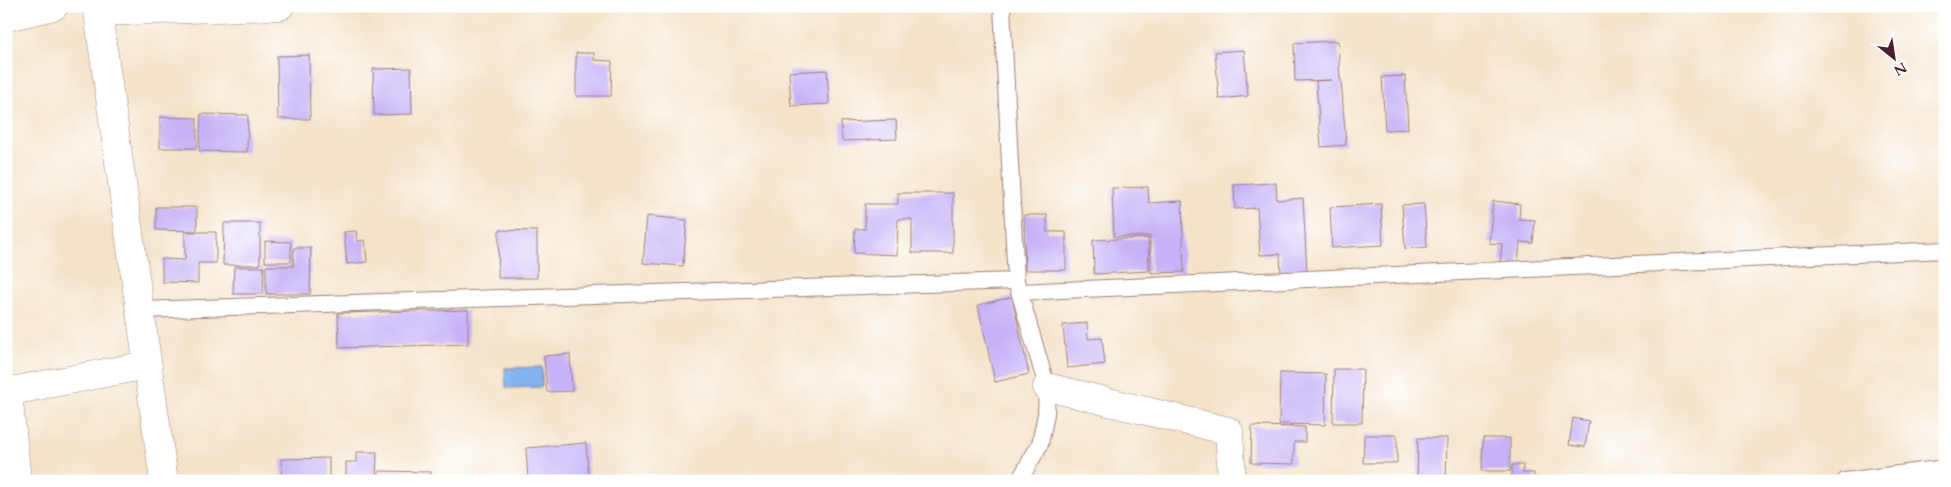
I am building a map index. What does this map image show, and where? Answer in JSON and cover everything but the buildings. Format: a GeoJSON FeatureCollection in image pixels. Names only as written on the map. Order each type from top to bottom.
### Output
{"type":"FeatureCollection","features":[{"type":"Feature","properties":{"kind":"street"},"geometry":{"type":"LineString","coordinates":[[6,17],[54,6]]}},
{"type":"Feature","properties":{"kind":"street"},"geometry":{"type":"LineString","coordinates":[[164,481],[98,9],[280,6]]}},
{"type":"Feature","properties":{"kind":"street"},"geometry":{"type":"LineString","coordinates":[[17,481],[7,392],[148,365]]}},
{"type":"Feature","properties":{"kind":"street"},"geometry":{"type":"LineString","coordinates":[[1047,387],[1229,431],[1232,481]]}},
{"type":"Feature","properties":{"kind":"lane"},"geometry":{"type":"LineString","coordinates":[[1002,6],[1017,286],[1047,387],[1046,414],[1040,444],[1019,481]]}},
{"type":"Feature","properties":{"kind":"lane"},"geometry":{"type":"LineString","coordinates":[[140,310],[1017,286],[1945,250]]}},
{"type":"Feature","properties":{"kind":"lane"},"geometry":{"type":"LineString","coordinates":[[1845,481],[1945,468]]}},
{"type":"Feature","properties":{"kind":"water"},"geometry":{"type":"Polygon","coordinates":[[[542,367],[542,387],[506,388],[505,368],[542,367]]]}}]}
